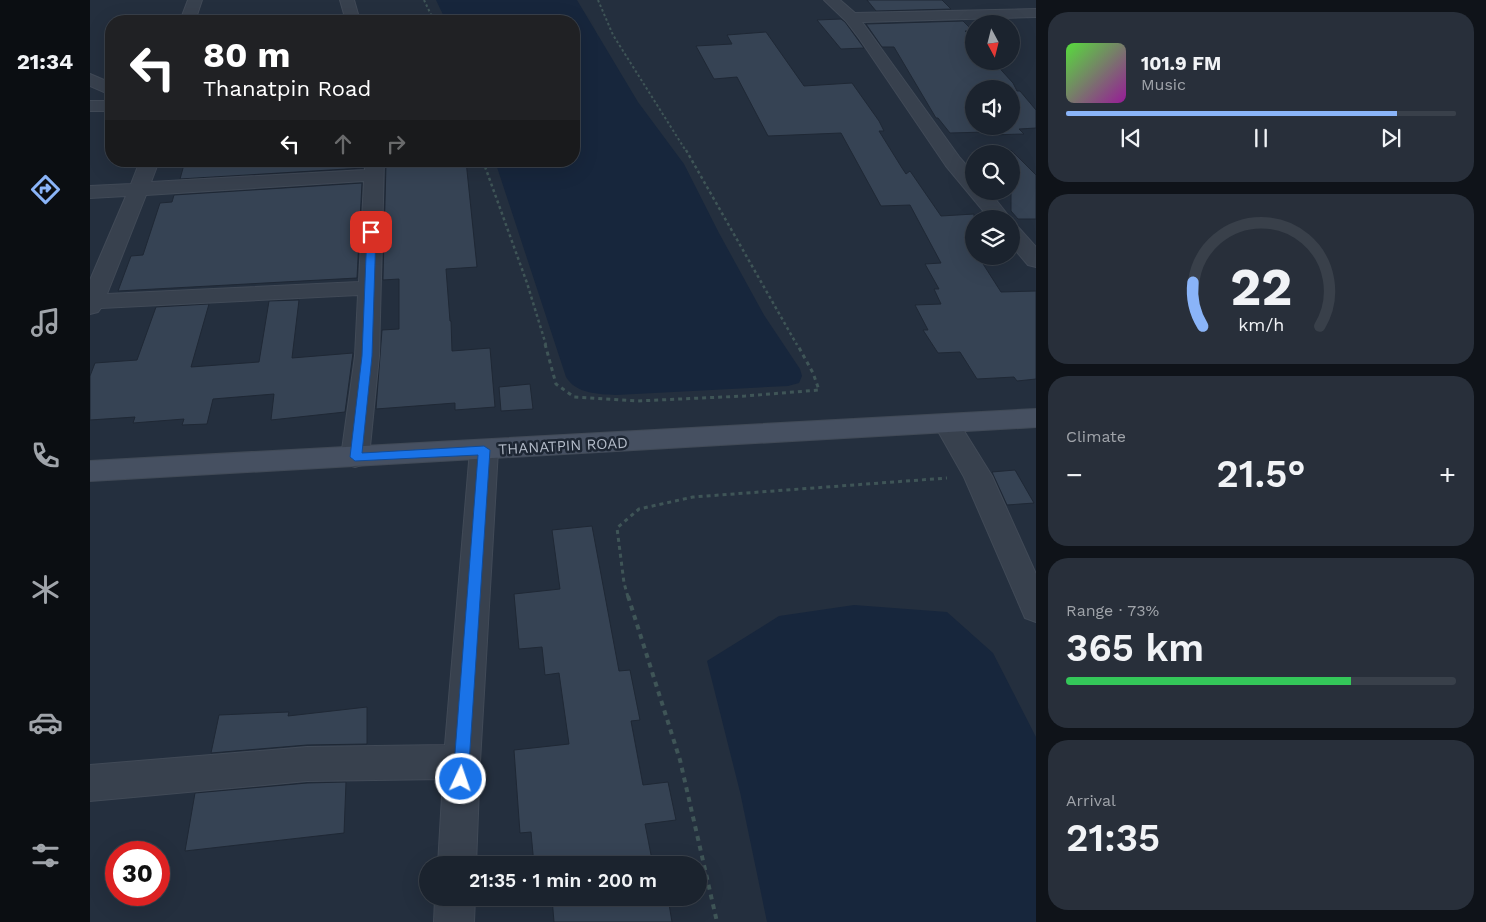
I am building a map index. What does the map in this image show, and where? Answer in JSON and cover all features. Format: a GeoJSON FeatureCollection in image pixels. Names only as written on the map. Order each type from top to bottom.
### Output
{"type":"FeatureCollection","features":[{"type":"Feature","properties":{"kind":"main road","name":"THANATPIN ROAD"},"geometry":{"type":"LineString","coordinates":[[90,471],[1036,418]]}},
{"type":"Feature","properties":{"kind":"street"},"geometry":{"type":"LineString","coordinates":[[190,15],[195,0]]}},
{"type":"Feature","properties":{"kind":"street"},"geometry":{"type":"LineString","coordinates":[[347,0],[351,15]]}},
{"type":"Feature","properties":{"kind":"street"},"geometry":{"type":"LineString","coordinates":[[831,0],[851,18],[965,176]]}},
{"type":"Feature","properties":{"kind":"street"},"geometry":{"type":"LineString","coordinates":[[851,18],[1036,13]]}},
{"type":"Feature","properties":{"kind":"street"},"geometry":{"type":"LineString","coordinates":[[90,79],[105,87]]}},
{"type":"Feature","properties":{"kind":"street"},"geometry":{"type":"LineString","coordinates":[[90,106],[105,106]]}},
{"type":"Feature","properties":{"kind":"street"},"geometry":{"type":"LineString","coordinates":[[148,167],[90,304],[369,288]]}},
{"type":"Feature","properties":{"kind":"street"},"geometry":{"type":"LineString","coordinates":[[90,192],[138,190],[374,168],[367,356],[355,457]]}},
{"type":"Feature","properties":{"kind":"street"},"geometry":{"type":"LineString","coordinates":[[985,200],[994,210]]}},
{"type":"Feature","properties":{"kind":"street"},"geometry":{"type":"LineString","coordinates":[[1020,241],[1036,260]]}},
{"type":"Feature","properties":{"kind":"street"},"geometry":{"type":"LineString","coordinates":[[947,424],[978,476],[1036,609]]}},
{"type":"Feature","properties":{"kind":"street"},"geometry":{"type":"LineString","coordinates":[[457,856],[462,762],[484,450]]}},
{"type":"Feature","properties":{"kind":"street"},"geometry":{"type":"LineString","coordinates":[[90,783],[306,764],[462,762]]}},
{"type":"Feature","properties":{"kind":"street"},"geometry":{"type":"LineString","coordinates":[[454,922],[455,906]]}},
{"type":"Feature","properties":{"kind":"path"},"geometry":{"type":"LineString","coordinates":[[424,0],[431,15]]}},
{"type":"Feature","properties":{"kind":"path"},"geometry":{"type":"LineString","coordinates":[[485,167],[527,282],[556,384],[574,397],[637,401],[745,396],[818,390],[813,373],[691,158],[612,35],[605,13],[598,0]]}},
{"type":"Feature","properties":{"kind":"path"},"geometry":{"type":"LineString","coordinates":[[717,922],[680,760],[646,658],[624,583],[617,528],[639,508],[693,498],[978,476]]}},
{"type":"Feature","properties":{"kind":"water"},"geometry":{"type":"Polygon","coordinates":[[[436,0],[577,0],[638,102],[684,164],[764,315],[800,369],[802,376],[799,383],[788,386],[616,395],[588,392],[570,383],[566,377],[497,167],[580,167],[580,15],[443,15],[436,0]]]}},
{"type":"Feature","properties":{"kind":"water"},"geometry":{"type":"Polygon","coordinates":[[[854,605],[947,612],[993,653],[1036,737],[1036,922],[767,922],[740,792],[707,661],[779,616],[854,605]]]}},
{"type":"Feature","properties":{"kind":"building"},"geometry":{"type":"Polygon","coordinates":[[[867,0],[942,0],[951,9],[876,11],[867,0]]]}},
{"type":"Feature","properties":{"kind":"building"},"geometry":{"type":"Polygon","coordinates":[[[841,19],[864,48],[841,49],[817,20],[841,19]]]}},
{"type":"Feature","properties":{"kind":"building"},"geometry":{"type":"Polygon","coordinates":[[[963,21],[965,23],[965,70],[1001,70],[1010,80],[965,80],[965,133],[950,133],[936,118],[894,47],[882,47],[866,24],[963,21]]]}},
{"type":"Feature","properties":{"kind":"building"},"geometry":{"type":"Polygon","coordinates":[[[766,32],[804,86],[852,83],[879,121],[884,131],[879,131],[906,174],[910,171],[941,216],[965,215],[965,265],[984,265],[1001,292],[1036,291],[1036,379],[1017,381],[1014,377],[977,379],[960,352],[938,353],[923,330],[928,330],[915,305],[941,304],[934,289],[939,289],[925,264],[941,263],[910,205],[881,206],[841,133],[768,136],[737,77],[714,79],[696,46],[732,44],[727,35],[766,32]]]}},
{"type":"Feature","properties":{"kind":"building"},"geometry":{"type":"Polygon","coordinates":[[[1020,91],[1036,110],[1036,128],[1020,129],[1020,91]]]}},
{"type":"Feature","properties":{"kind":"building"},"geometry":{"type":"Polygon","coordinates":[[[1020,159],[1036,175],[1036,219],[1020,219],[1020,210],[1011,210],[1011,200],[1020,200],[1020,159]]]}},
{"type":"Feature","properties":{"kind":"building"},"geometry":{"type":"Polygon","coordinates":[[[183,167],[363,167],[363,168],[180,179],[183,167]]]}},
{"type":"Feature","properties":{"kind":"building"},"geometry":{"type":"Polygon","coordinates":[[[386,167],[467,167],[477,267],[446,269],[452,351],[490,348],[495,407],[455,410],[455,403],[376,409],[382,330],[399,329],[399,279],[383,280],[386,167]]]}},
{"type":"Feature","properties":{"kind":"building"},"geometry":{"type":"Polygon","coordinates":[[[362,183],[357,278],[118,291],[131,256],[143,255],[160,203],[172,202],[174,195],[362,183]]]}},
{"type":"Feature","properties":{"kind":"building"},"geometry":{"type":"Polygon","coordinates":[[[299,300],[292,358],[353,353],[345,412],[271,420],[274,394],[213,399],[207,424],[182,425],[184,419],[133,423],[135,417],[90,420],[90,376],[95,363],[137,360],[156,307],[209,304],[191,367],[259,362],[269,301],[299,300]]]}},
{"type":"Feature","properties":{"kind":"building"},"geometry":{"type":"Polygon","coordinates":[[[530,384],[533,409],[501,411],[499,387],[530,384]]]}},
{"type":"Feature","properties":{"kind":"building"},"geometry":{"type":"Polygon","coordinates":[[[1015,470],[1034,503],[1007,505],[992,472],[1015,470]]]}},
{"type":"Feature","properties":{"kind":"building"},"geometry":{"type":"Polygon","coordinates":[[[592,526],[619,671],[630,670],[640,720],[631,721],[643,785],[668,782],[676,820],[645,824],[651,856],[533,856],[531,832],[520,833],[514,750],[569,744],[559,673],[545,675],[542,647],[519,649],[514,594],[560,589],[552,530],[592,526]]]}},
{"type":"Feature","properties":{"kind":"building"},"geometry":{"type":"Polygon","coordinates":[[[367,707],[367,744],[307,745],[211,753],[219,715],[289,712],[288,716],[367,707]]]}},
{"type":"Feature","properties":{"kind":"building"},"geometry":{"type":"Polygon","coordinates":[[[346,782],[344,833],[185,851],[195,793],[307,783],[346,782]]]}},
{"type":"Feature","properties":{"kind":"building"},"geometry":{"type":"Polygon","coordinates":[[[553,906],[669,906],[672,922],[554,922],[553,906]]]}},
{"type":"Feature","properties":{"kind":"route"},"geometry":{"type":"LineString","coordinates":[[371,232],[367,356],[355,457],[484,450],[461,779]]}}]}
